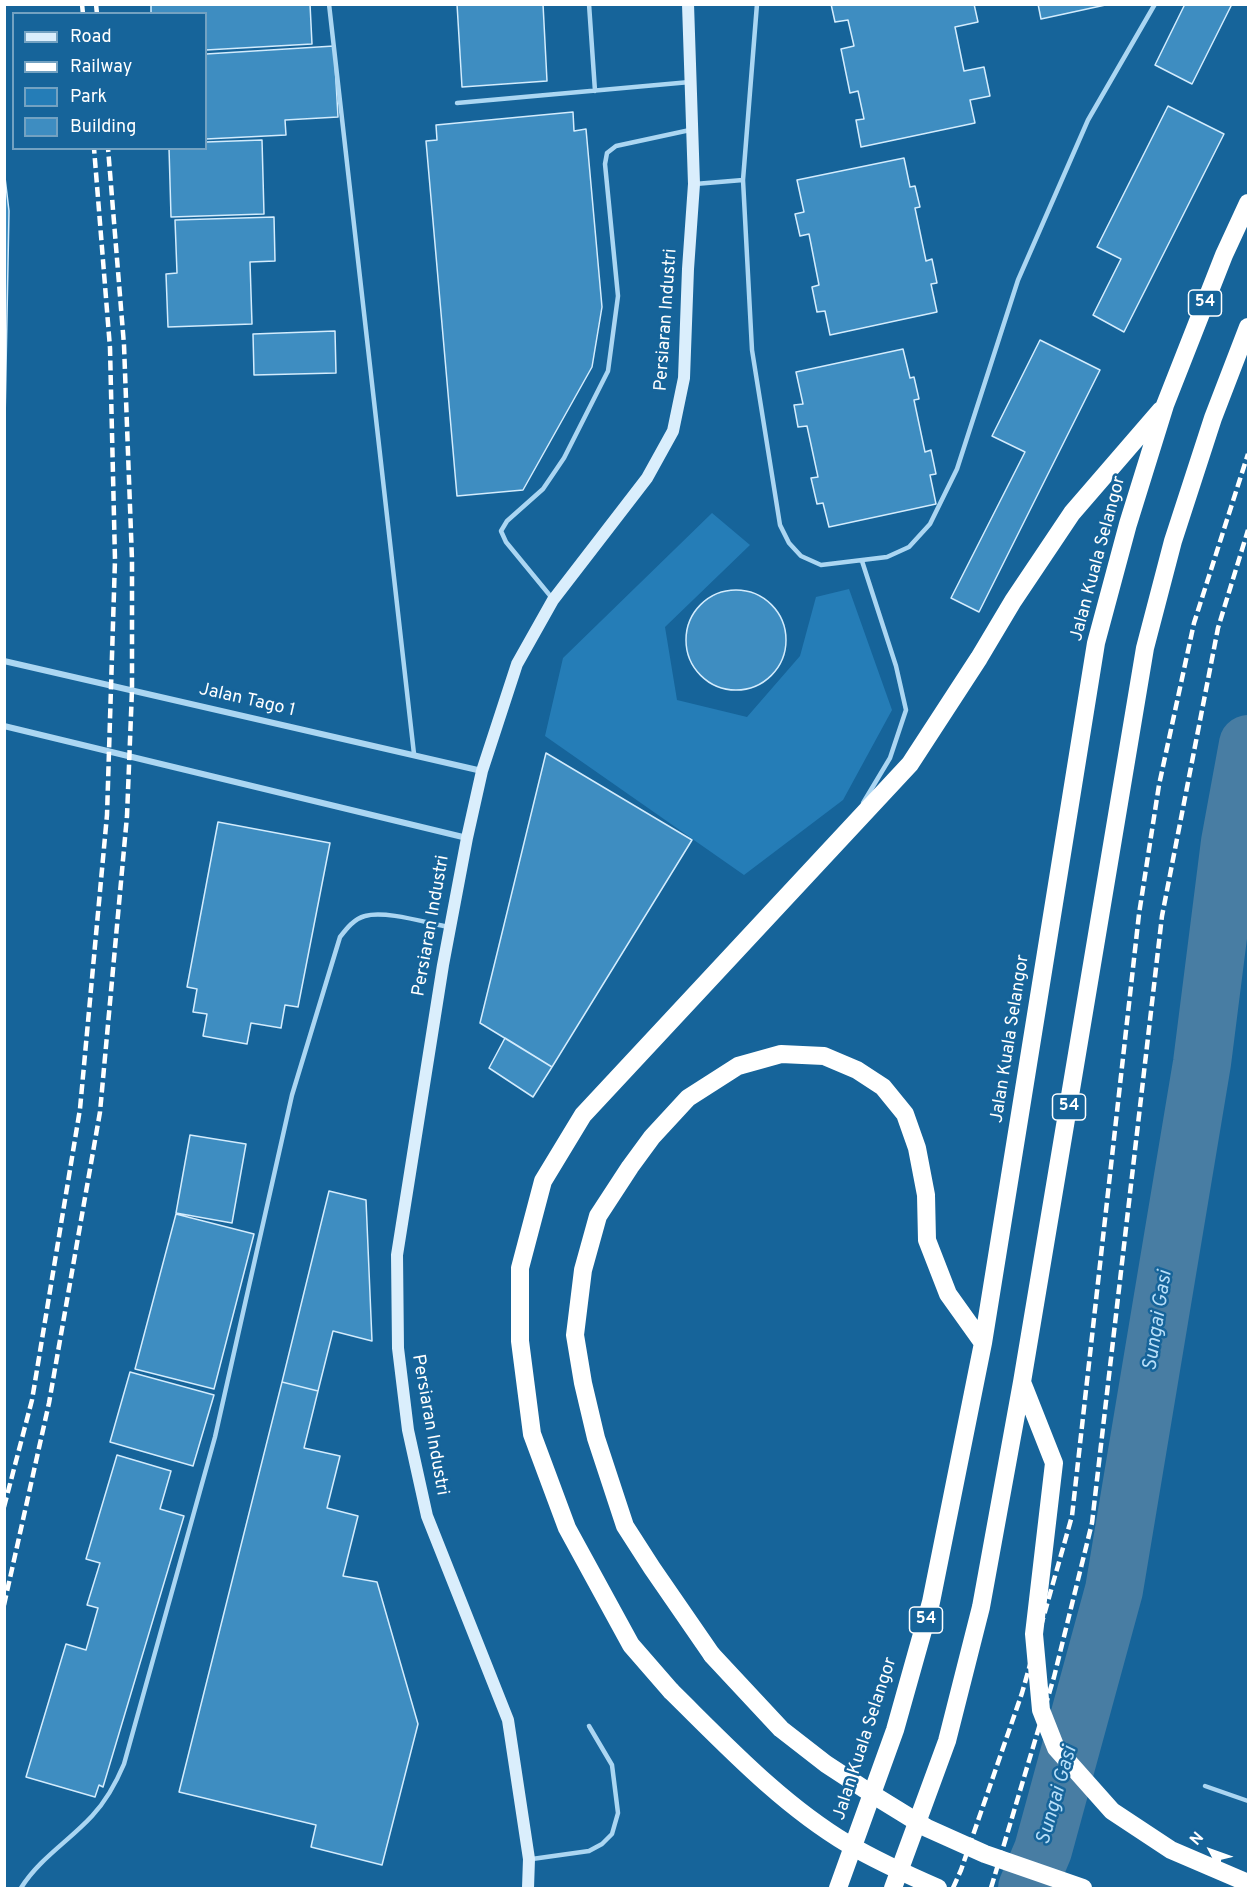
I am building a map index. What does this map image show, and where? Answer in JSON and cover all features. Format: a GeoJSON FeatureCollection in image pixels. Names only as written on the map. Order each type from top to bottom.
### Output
{"type":"FeatureCollection","features":[{"type":"Feature","properties":{"kind":"highway","name":"Jalan Kuala Selangor"},"geometry":{"type":"LineString","coordinates":[[838,1888],[894,1730],[931,1602],[983,1343],[1096,643],[1128,524],[1165,405],[1224,255],[1248,203]]}},
{"type":"Feature","properties":{"kind":"highway","name":"54"},"geometry":{"type":"LineString","coordinates":[[893,1888],[947,1742],[981,1607],[1022,1382],[1145,648],[1173,541],[1213,418],[1248,327]]}},
{"type":"Feature","properties":{"kind":"highway"},"geometry":{"type":"LineString","coordinates":[[938,1888],[904,1874],[847,1844],[796,1808],[741,1760],[671,1691],[631,1645],[567,1528],[532,1434],[520,1341],[520,1268],[543,1181],[583,1114],[910,764],[1013,601],[1072,513],[1165,405]]}},
{"type":"Feature","properties":{"kind":"highway"},"geometry":{"type":"LineString","coordinates":[[983,1343],[948,1294],[927,1240],[926,1195],[917,1148],[905,1114],[883,1087],[856,1070],[824,1056],[781,1054],[738,1066],[688,1098],[652,1137],[630,1167],[598,1216],[583,1270],[575,1335],[596,1438],[626,1526],[712,1655],[781,1729],[826,1764],[874,1796],[927,1828],[985,1854],[1083,1888]]}},
{"type":"Feature","properties":{"kind":"highway"},"geometry":{"type":"LineString","coordinates":[[1022,1382],[1054,1463],[1034,1634],[1041,1710],[1056,1748],[1112,1811],[1171,1850],[1248,1883]]}},
{"type":"Feature","properties":{"kind":"street","name":"Persiaran Industri"},"geometry":{"type":"LineString","coordinates":[[528,1888],[529,1859],[508,1720],[427,1516],[408,1430],[398,1348],[398,1256],[466,838],[482,771],[517,664],[554,600],[647,478],[673,430],[684,378],[694,184],[688,4]]}},
{"type":"Feature","properties":{"kind":"street","name":"Jalan Tago 1"},"geometry":{"type":"LineString","coordinates":[[4,661],[482,771]]}},
{"type":"Feature","properties":{"kind":"street"},"geometry":{"type":"LineString","coordinates":[[4,726],[466,838]]}},
{"type":"Feature","properties":{"kind":"lane"},"geometry":{"type":"LineString","coordinates":[[330,4],[414,754]]}},
{"type":"Feature","properties":{"kind":"lane"},"geometry":{"type":"LineString","coordinates":[[589,4],[595,91]]}},
{"type":"Feature","properties":{"kind":"lane"},"geometry":{"type":"LineString","coordinates":[[757,4],[743,180],[752,350],[780,525],[789,543],[801,556],[821,565],[887,557],[909,547],[930,524],[957,469],[1018,280],[1088,120],[1155,4]]}},
{"type":"Feature","properties":{"kind":"lane"},"geometry":{"type":"LineString","coordinates":[[457,104],[690,82]]}},
{"type":"Feature","properties":{"kind":"lane"},"geometry":{"type":"LineString","coordinates":[[554,600],[506,542],[501,531],[507,521],[543,489],[564,458],[608,371],[618,296],[605,164],[607,153],[616,146],[692,130]]}},
{"type":"Feature","properties":{"kind":"lane"},"geometry":{"type":"LineString","coordinates":[[694,184],[743,180]]}},
{"type":"Feature","properties":{"kind":"lane"},"geometry":{"type":"LineString","coordinates":[[844,834],[890,758],[906,710],[896,666],[862,561]]}},
{"type":"Feature","properties":{"kind":"lane"},"geometry":{"type":"LineString","coordinates":[[21,1888],[28,1875],[91,1818],[104,1803],[124,1764],[215,1437],[292,1095],[340,937],[350,924],[364,916],[382,915],[450,927]]}},
{"type":"Feature","properties":{"kind":"lane"},"geometry":{"type":"LineString","coordinates":[[529,1859],[589,1851],[602,1844],[612,1833],[618,1813],[612,1765],[589,1726]]}},
{"type":"Feature","properties":{"kind":"lane"},"geometry":{"type":"LineString","coordinates":[[1205,1786],[1248,1801]]}},
{"type":"Feature","properties":{"kind":"green space"},"geometry":{"type":"Polygon","coordinates":[[[712,513],[750,545],[665,627],[677,700],[747,717],[800,656],[816,597],[849,589],[892,710],[843,800],[744,875],[545,736],[563,658],[712,513]]]}},
{"type":"Feature","properties":{"kind":"building"},"geometry":{"type":"Polygon","coordinates":[[[151,4],[310,4],[312,44],[207,50],[207,12],[151,12],[151,4]]]}},
{"type":"Feature","properties":{"kind":"building"},"geometry":{"type":"Polygon","coordinates":[[[457,4],[543,4],[547,81],[462,87],[457,4]]]}},
{"type":"Feature","properties":{"kind":"building"},"geometry":{"type":"Polygon","coordinates":[[[831,4],[974,4],[978,22],[955,27],[964,71],[984,67],[990,96],[970,100],[975,123],[861,147],[856,120],[864,119],[858,91],[850,93],[841,49],[854,46],[848,20],[835,22],[831,4]]]}},
{"type":"Feature","properties":{"kind":"building"},"geometry":{"type":"Polygon","coordinates":[[[1038,4],[1110,4],[1041,19],[1038,4]]]}},
{"type":"Feature","properties":{"kind":"building"},"geometry":{"type":"Polygon","coordinates":[[[1185,4],[1232,4],[1192,84],[1155,65],[1185,4]]]}},
{"type":"Feature","properties":{"kind":"building"},"geometry":{"type":"Polygon","coordinates":[[[334,46],[338,117],[285,120],[286,135],[207,139],[207,54],[334,46]]]}},
{"type":"Feature","properties":{"kind":"building"},"geometry":{"type":"Polygon","coordinates":[[[1168,106],[1224,134],[1124,332],[1093,315],[1121,259],[1097,247],[1168,106]]]}},
{"type":"Feature","properties":{"kind":"building"},"geometry":{"type":"Polygon","coordinates":[[[573,112],[574,131],[586,129],[602,307],[592,367],[523,490],[457,496],[426,141],[437,140],[436,125],[573,112]]]}},
{"type":"Feature","properties":{"kind":"building"},"geometry":{"type":"Polygon","coordinates":[[[262,140],[264,214],[171,217],[169,150],[207,150],[207,142],[262,140]]]}},
{"type":"Feature","properties":{"kind":"building"},"geometry":{"type":"Polygon","coordinates":[[[904,158],[910,187],[915,186],[920,207],[915,208],[926,261],[932,259],[937,283],[931,284],[937,312],[830,335],[825,311],[817,312],[812,287],[819,285],[809,234],[800,236],[795,214],[804,212],[797,180],[904,158]]]}},
{"type":"Feature","properties":{"kind":"building"},"geometry":{"type":"Polygon","coordinates":[[[4,169],[9,211],[4,474],[4,169]]]}},
{"type":"Feature","properties":{"kind":"building"},"geometry":{"type":"Polygon","coordinates":[[[274,217],[275,261],[250,262],[252,324],[168,327],[166,274],[177,273],[175,220],[274,217]]]}},
{"type":"Feature","properties":{"kind":"building"},"geometry":{"type":"Polygon","coordinates":[[[335,331],[336,373],[254,375],[253,334],[335,331]]]}},
{"type":"Feature","properties":{"kind":"building"},"geometry":{"type":"Polygon","coordinates":[[[1040,340],[1100,370],[979,612],[951,598],[1025,452],[992,436],[1040,340]]]}},
{"type":"Feature","properties":{"kind":"building"},"geometry":{"type":"Polygon","coordinates":[[[903,349],[910,378],[914,377],[919,399],[914,400],[925,452],[931,450],[936,474],[930,475],[936,504],[829,527],[823,503],[817,504],[811,478],[818,477],[807,426],[798,427],[794,405],[803,404],[796,372],[903,349]]]}},
{"type":"Feature","properties":{"kind":"building"},"geometry":{"type":"Polygon","coordinates":[[[736,590],[755,594],[772,604],[782,621],[786,640],[782,659],[772,676],[755,686],[736,690],[717,686],[700,676],[690,659],[686,640],[690,621],[700,604],[717,594],[736,590]]]}},
{"type":"Feature","properties":{"kind":"building"},"geometry":{"type":"Polygon","coordinates":[[[546,753],[692,840],[552,1067],[480,1023],[546,753]]]}},
{"type":"Feature","properties":{"kind":"building"},"geometry":{"type":"Polygon","coordinates":[[[218,822],[330,843],[298,1007],[285,1005],[281,1028],[251,1023],[247,1044],[203,1036],[207,1014],[193,1012],[197,989],[187,987],[218,822]]]}},
{"type":"Feature","properties":{"kind":"building"},"geometry":{"type":"Polygon","coordinates":[[[505,1038],[552,1067],[533,1097],[489,1068],[505,1038]]]}},
{"type":"Feature","properties":{"kind":"building"},"geometry":{"type":"Polygon","coordinates":[[[190,1135],[246,1144],[232,1223],[176,1213],[190,1135]]]}},
{"type":"Feature","properties":{"kind":"building"},"geometry":{"type":"Polygon","coordinates":[[[329,1191],[366,1200],[372,1341],[333,1331],[318,1391],[282,1382],[329,1191]]]}},
{"type":"Feature","properties":{"kind":"building"},"geometry":{"type":"Polygon","coordinates":[[[176,1214],[254,1234],[214,1389],[135,1369],[176,1214]]]}},
{"type":"Feature","properties":{"kind":"building"},"geometry":{"type":"Polygon","coordinates":[[[130,1372],[214,1395],[193,1466],[110,1442],[130,1372]]]}},
{"type":"Feature","properties":{"kind":"building"},"geometry":{"type":"Polygon","coordinates":[[[282,1382],[318,1391],[304,1448],[340,1456],[327,1508],[358,1516],[343,1576],[377,1582],[418,1724],[382,1865],[311,1847],[316,1825],[179,1792],[282,1382]]]}},
{"type":"Feature","properties":{"kind":"building"},"geometry":{"type":"Polygon","coordinates":[[[117,1455],[171,1471],[160,1509],[184,1516],[103,1787],[99,1785],[95,1797],[26,1777],[66,1644],[86,1650],[98,1608],[87,1605],[100,1563],[86,1559],[117,1455]]]}},
{"type":"Feature","properties":{"kind":"waterway","name":"Sungai Gasi"},"geometry":{"type":"LineString","coordinates":[[1027,1888],[1043,1850],[1114,1590],[1202,1063],[1230,842],[1248,744]]}},
{"type":"Feature","properties":{"kind":"railway"},"geometry":{"type":"LineString","coordinates":[[82,4],[83,12]]}},
{"type":"Feature","properties":{"kind":"railway"},"geometry":{"type":"LineString","coordinates":[[96,4],[97,12]]}},
{"type":"Feature","properties":{"kind":"railway"},"geometry":{"type":"LineString","coordinates":[[4,1507],[32,1400],[80,1109],[107,815],[115,560],[110,348],[94,150]]}},
{"type":"Feature","properties":{"kind":"railway"},"geometry":{"type":"LineString","coordinates":[[4,1605],[49,1403],[100,1112],[127,816],[132,690],[132,560],[124,345],[108,150]]}},
{"type":"Feature","properties":{"kind":"railway"},"geometry":{"type":"LineString","coordinates":[[953,1888],[1022,1693],[1072,1516],[1139,914],[1159,785],[1194,623],[1248,454]]}},
{"type":"Feature","properties":{"kind":"railway"},"geometry":{"type":"LineString","coordinates":[[991,1888],[1054,1677],[1092,1523],[1162,916],[1218,628],[1248,530]]}}]}
